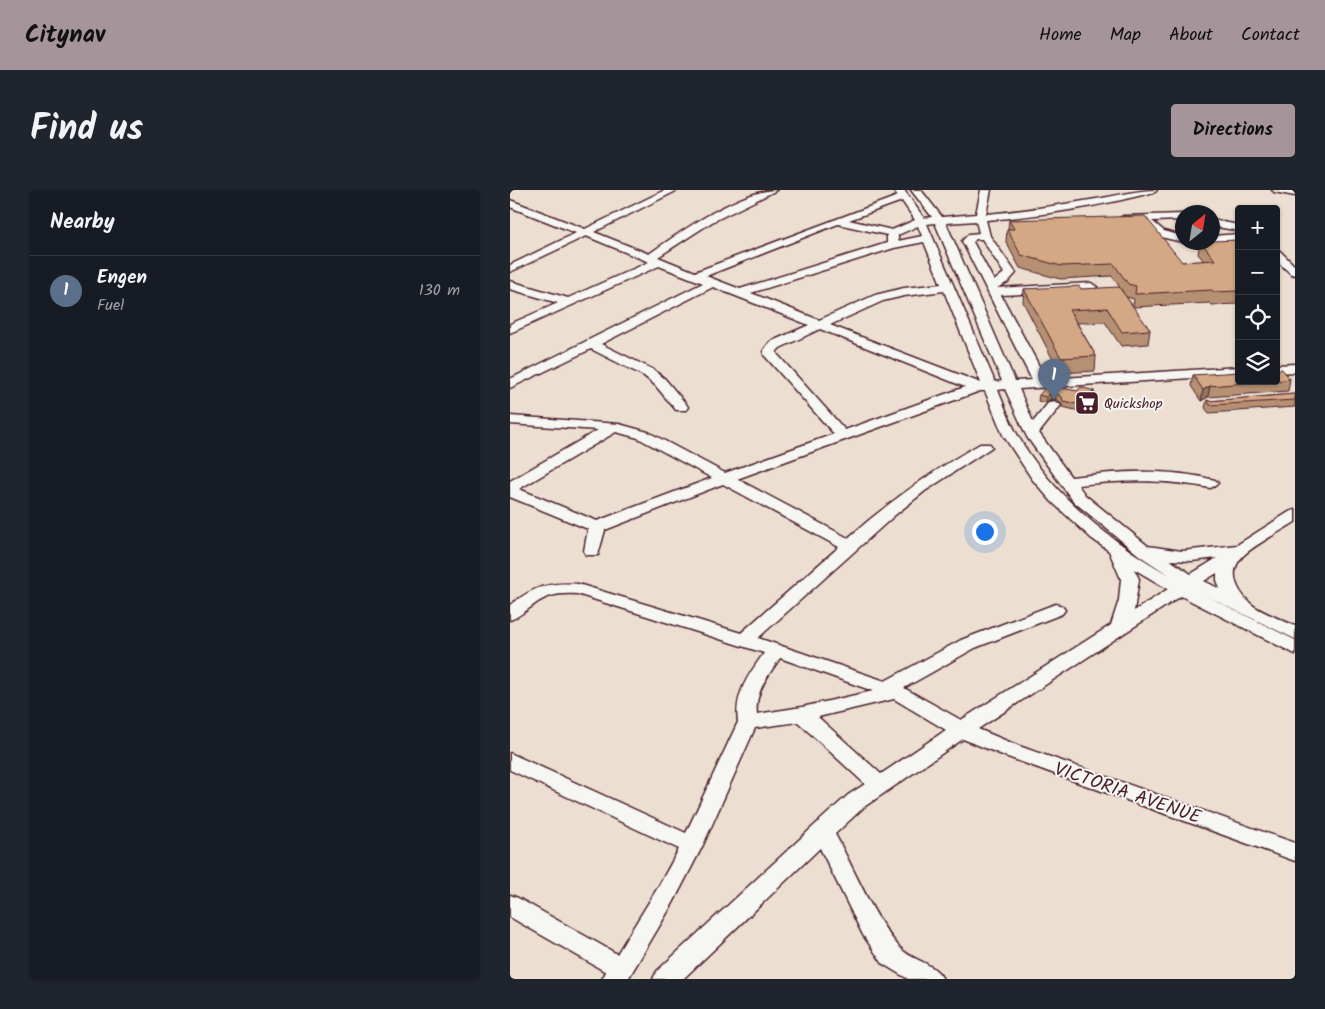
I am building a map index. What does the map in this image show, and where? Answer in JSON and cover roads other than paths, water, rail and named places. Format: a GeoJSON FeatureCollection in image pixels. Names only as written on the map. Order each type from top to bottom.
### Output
{"type":"FeatureCollection","features":[{"type":"Feature","properties":{"kind":"street"},"geometry":{"type":"LineString","coordinates":[[510,269],[673,190]]}},
{"type":"Feature","properties":{"kind":"street"},"geometry":{"type":"LineString","coordinates":[[510,329],[654,260],[688,232],[722,213],[772,190]]}},
{"type":"Feature","properties":{"kind":"street"},"geometry":{"type":"LineString","coordinates":[[986,190],[983,227],[1010,273],[993,290]]}},
{"type":"Feature","properties":{"kind":"street"},"geometry":{"type":"LineString","coordinates":[[1104,201],[1116,190]]}},
{"type":"Feature","properties":{"kind":"street"},"geometry":{"type":"LineString","coordinates":[[1041,383],[967,241],[983,227],[1016,215],[1104,201],[1152,190]]}},
{"type":"Feature","properties":{"kind":"street"},"geometry":{"type":"LineString","coordinates":[[1277,190],[1295,193]]}},
{"type":"Feature","properties":{"kind":"street"},"geometry":{"type":"LineString","coordinates":[[695,276],[906,192]]}},
{"type":"Feature","properties":{"kind":"street"},"geometry":{"type":"LineString","coordinates":[[906,192],[938,220],[952,246],[1032,433],[1079,498],[1185,585],[1295,648]]}},
{"type":"Feature","properties":{"kind":"street"},"geometry":{"type":"LineString","coordinates":[[906,192],[921,221],[948,287],[984,387],[1010,435],[1037,476],[1058,499],[1097,534],[1143,567],[1249,611],[1295,633]]}},
{"type":"Feature","properties":{"kind":"street"},"geometry":{"type":"LineString","coordinates":[[1104,201],[1127,206]]}},
{"type":"Feature","properties":{"kind":"street"},"geometry":{"type":"LineString","coordinates":[[510,203],[984,387]]}},
{"type":"Feature","properties":{"kind":"street"},"geometry":{"type":"LineString","coordinates":[[1115,219],[1141,213],[1175,216]]}},
{"type":"Feature","properties":{"kind":"street"},"geometry":{"type":"LineString","coordinates":[[1141,213],[1155,231],[1161,235],[1175,238]]}},
{"type":"Feature","properties":{"kind":"street"},"geometry":{"type":"LineString","coordinates":[[837,220],[892,239],[927,238]]}},
{"type":"Feature","properties":{"kind":"street"},"geometry":{"type":"LineString","coordinates":[[740,293],[892,239],[921,221],[938,220],[983,227],[1030,224]]}},
{"type":"Feature","properties":{"kind":"street"},"geometry":{"type":"LineString","coordinates":[[1220,224],[1235,227]]}},
{"type":"Feature","properties":{"kind":"street"},"geometry":{"type":"LineString","coordinates":[[1220,238],[1235,237]]}},
{"type":"Feature","properties":{"kind":"street"},"geometry":{"type":"LineString","coordinates":[[1280,257],[1295,272]]}},
{"type":"Feature","properties":{"kind":"street"},"geometry":{"type":"LineString","coordinates":[[510,384],[712,283]]}},
{"type":"Feature","properties":{"kind":"street"},"geometry":{"type":"LineString","coordinates":[[510,284],[568,302]]}},
{"type":"Feature","properties":{"kind":"street"},"geometry":{"type":"LineString","coordinates":[[843,436],[772,355],[770,350],[775,345],[818,324],[879,298],[904,292],[948,287]]}},
{"type":"Feature","properties":{"kind":"street"},"geometry":{"type":"LineString","coordinates":[[993,290],[1091,287]]}},
{"type":"Feature","properties":{"kind":"street"},"geometry":{"type":"LineString","coordinates":[[590,343],[649,373],[660,382],[681,407]]}},
{"type":"Feature","properties":{"kind":"street"},"geometry":{"type":"LineString","coordinates":[[1280,369],[1295,368]]}},
{"type":"Feature","properties":{"kind":"street"},"geometry":{"type":"LineString","coordinates":[[510,489],[597,528],[726,478],[984,387],[1235,371]]}},
{"type":"Feature","properties":{"kind":"street"},"geometry":{"type":"LineString","coordinates":[[1032,433],[1075,380]]}},
{"type":"Feature","properties":{"kind":"street"},"geometry":{"type":"LineString","coordinates":[[510,420],[614,427],[643,435],[850,546]]}},
{"type":"Feature","properties":{"kind":"street"},"geometry":{"type":"LineString","coordinates":[[510,489],[614,427]]}},
{"type":"Feature","properties":{"kind":"street"},"geometry":{"type":"LineString","coordinates":[[744,640],[913,492],[960,460],[985,448]]}},
{"type":"Feature","properties":{"kind":"street"},"geometry":{"type":"LineString","coordinates":[[1068,482],[1131,474],[1187,478],[1210,483]]}},
{"type":"Feature","properties":{"kind":"street"},"geometry":{"type":"LineString","coordinates":[[666,979],[856,801],[961,730],[1295,515]]}},
{"type":"Feature","properties":{"kind":"street"},"geometry":{"type":"LineString","coordinates":[[592,551],[597,528]]}},
{"type":"Feature","properties":{"kind":"street"},"geometry":{"type":"LineString","coordinates":[[1137,544],[1161,554],[1185,558],[1241,549]]}},
{"type":"Feature","properties":{"kind":"street"},"geometry":{"type":"LineString","coordinates":[[1117,548],[1130,579],[1128,600],[1120,628]]}},
{"type":"Feature","properties":{"kind":"street"},"geometry":{"type":"LineString","coordinates":[[1241,549],[1225,573],[1225,583],[1229,592],[1249,611]]}},
{"type":"Feature","properties":{"kind":"street","name":"VICTORIA AVENUE"},"geometry":{"type":"LineString","coordinates":[[510,614],[546,589],[578,589],[776,650],[891,691],[930,710],[961,730],[1012,752],[1295,852]]}},
{"type":"Feature","properties":{"kind":"street"},"geometry":{"type":"LineString","coordinates":[[748,722],[802,714],[891,691],[968,644],[1056,610]]}},
{"type":"Feature","properties":{"kind":"street"},"geometry":{"type":"LineString","coordinates":[[510,905],[618,973],[665,896],[692,844],[748,722],[747,701],[754,681],[776,650]]}},
{"type":"Feature","properties":{"kind":"street"},"geometry":{"type":"LineString","coordinates":[[802,714],[880,785]]}},
{"type":"Feature","properties":{"kind":"street"},"geometry":{"type":"LineString","coordinates":[[510,761],[692,844]]}},
{"type":"Feature","properties":{"kind":"street"},"geometry":{"type":"LineString","coordinates":[[823,831],[872,928],[892,957],[930,979]]}},
{"type":"Feature","properties":{"kind":"place","name":"Engen"},"geometry":{"type":"Point","coordinates":[1054,400]}},
{"type":"Feature","properties":{"kind":"place","name":"Quickshop"},"geometry":{"type":"Point","coordinates":[1087,403]}}]}
